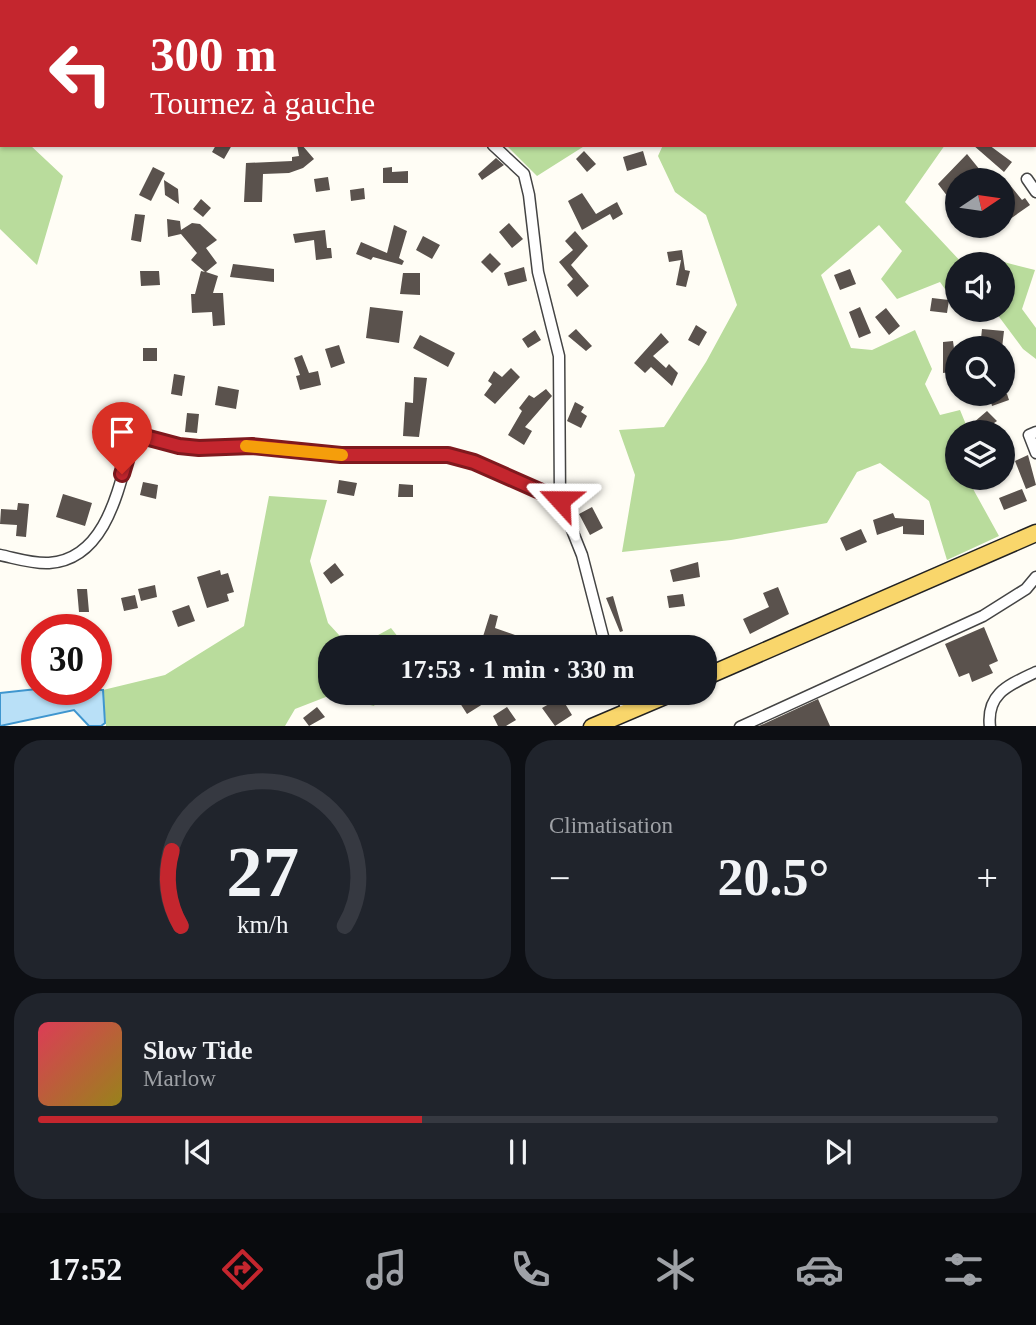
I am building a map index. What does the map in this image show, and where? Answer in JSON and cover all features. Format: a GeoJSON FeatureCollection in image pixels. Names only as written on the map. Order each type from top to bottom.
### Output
{"type":"FeatureCollection","features":[{"type":"Feature","properties":{"kind":"main road"},"geometry":{"type":"LineString","coordinates":[[717,672],[1036,533]]}},
{"type":"Feature","properties":{"kind":"main road"},"geometry":{"type":"LineString","coordinates":[[592,726],[642,705]]}},
{"type":"Feature","properties":{"kind":"street"},"geometry":{"type":"LineString","coordinates":[[495,147],[524,174],[529,195],[538,272],[559,356],[560,500],[582,555],[603,635]]}},
{"type":"Feature","properties":{"kind":"street"},"geometry":{"type":"LineString","coordinates":[[1027,179],[1036,192]]}},
{"type":"Feature","properties":{"kind":"street"},"geometry":{"type":"LineString","coordinates":[[1036,432],[1029,435],[1036,453]]}},
{"type":"Feature","properties":{"kind":"street"},"geometry":{"type":"LineString","coordinates":[[0,555],[48,564],[66,559],[87,546],[115,502],[134,434],[179,446],[199,448],[252,446],[341,455],[448,455],[474,462],[560,500]]}},
{"type":"Feature","properties":{"kind":"street"},"geometry":{"type":"LineString","coordinates":[[740,726],[983,616],[1026,589],[1036,577]]}},
{"type":"Feature","properties":{"kind":"street"},"geometry":{"type":"LineString","coordinates":[[990,726],[990,705],[996,695],[1036,672]]}},
{"type":"Feature","properties":{"kind":"street"},"geometry":{"type":"LineString","coordinates":[[625,705],[627,711]]}},
{"type":"Feature","properties":{"kind":"green space"},"geometry":{"type":"Polygon","coordinates":[[[0,147],[32,147],[63,176],[37,265],[0,229],[0,147]]]}},
{"type":"Feature","properties":{"kind":"green space"},"geometry":{"type":"Polygon","coordinates":[[[508,147],[583,147],[537,176],[508,147]]]}},
{"type":"Feature","properties":{"kind":"green space"},"geometry":{"type":"Polygon","coordinates":[[[662,147],[944,147],[905,202],[952,252],[945,252],[945,289],[940,282],[897,299],[881,279],[902,251],[879,225],[821,275],[851,348],[872,350],[915,330],[932,369],[925,384],[940,415],[960,410],[964,420],[945,420],[945,490],[974,490],[999,536],[947,560],[929,501],[880,463],[857,472],[827,523],[731,540],[622,552],[635,475],[619,430],[664,427],[706,362],[737,305],[706,215],[675,192],[658,156],[662,147]]]}},
{"type":"Feature","properties":{"kind":"green space"},"geometry":{"type":"Polygon","coordinates":[[[1015,265],[1035,270],[1022,309],[1036,328],[1036,359],[1023,349],[1003,322],[1015,322],[1015,265]]]}},
{"type":"Feature","properties":{"kind":"green space"},"geometry":{"type":"Polygon","coordinates":[[[269,496],[327,500],[310,561],[328,623],[339,635],[318,635],[318,700],[295,709],[285,726],[106,726],[104,705],[112,705],[112,688],[165,675],[244,626],[269,496]]]}},
{"type":"Feature","properties":{"kind":"green space"},"geometry":{"type":"Polygon","coordinates":[[[391,628],[397,635],[378,635],[391,628]]]}},
{"type":"Feature","properties":{"kind":"water"},"geometry":{"type":"Polygon","coordinates":[[[21,691],[21,705],[104,705],[105,723],[101,726],[89,726],[74,710],[0,726],[0,693],[21,691]]]}},
{"type":"Feature","properties":{"kind":"building"},"geometry":{"type":"Polygon","coordinates":[[[215,147],[231,147],[224,159],[212,152],[215,147]]]}},
{"type":"Feature","properties":{"kind":"building"},"geometry":{"type":"Polygon","coordinates":[[[297,147],[304,147],[314,159],[303,168],[289,173],[263,174],[262,202],[244,202],[246,163],[292,161],[292,157],[299,156],[297,147]]]}},
{"type":"Feature","properties":{"kind":"building"},"geometry":{"type":"Polygon","coordinates":[[[975,147],[992,147],[1012,162],[1007,168],[999,168],[975,147]]]}},
{"type":"Feature","properties":{"kind":"building"},"geometry":{"type":"Polygon","coordinates":[[[584,151],[596,164],[587,172],[576,159],[584,151]]]}},
{"type":"Feature","properties":{"kind":"building"},"geometry":{"type":"Polygon","coordinates":[[[643,151],[647,165],[627,171],[623,157],[643,151]]]}},
{"type":"Feature","properties":{"kind":"building"},"geometry":{"type":"Polygon","coordinates":[[[967,154],[978,168],[953,168],[967,154]]]}},
{"type":"Feature","properties":{"kind":"building"},"geometry":{"type":"Polygon","coordinates":[[[496,158],[504,165],[482,180],[478,174],[496,158]]]}},
{"type":"Feature","properties":{"kind":"building"},"geometry":{"type":"Polygon","coordinates":[[[153,167],[165,173],[151,201],[139,195],[153,167]]]}},
{"type":"Feature","properties":{"kind":"building"},"geometry":{"type":"Polygon","coordinates":[[[392,167],[392,172],[408,171],[408,183],[383,183],[383,168],[392,167]]]}},
{"type":"Feature","properties":{"kind":"building"},"geometry":{"type":"Polygon","coordinates":[[[328,177],[330,190],[316,192],[314,179],[328,177]]]}},
{"type":"Feature","properties":{"kind":"building"},"geometry":{"type":"Polygon","coordinates":[[[945,177],[945,193],[938,184],[945,177]]]}},
{"type":"Feature","properties":{"kind":"building"},"geometry":{"type":"Polygon","coordinates":[[[164,180],[178,189],[179,204],[165,195],[164,180]]]}},
{"type":"Feature","properties":{"kind":"building"},"geometry":{"type":"Polygon","coordinates":[[[364,188],[365,199],[351,201],[350,190],[364,188]]]}},
{"type":"Feature","properties":{"kind":"building"},"geometry":{"type":"Polygon","coordinates":[[[1015,191],[1022,200],[1025,198],[1030,205],[1015,216],[1015,191]]]}},
{"type":"Feature","properties":{"kind":"building"},"geometry":{"type":"Polygon","coordinates":[[[582,193],[596,214],[617,202],[623,214],[613,220],[610,214],[582,230],[568,201],[582,193]]]}},
{"type":"Feature","properties":{"kind":"building"},"geometry":{"type":"Polygon","coordinates":[[[201,199],[211,208],[203,217],[193,209],[201,199]]]}},
{"type":"Feature","properties":{"kind":"building"},"geometry":{"type":"Polygon","coordinates":[[[135,214],[145,215],[141,242],[131,240],[135,214]]]}},
{"type":"Feature","properties":{"kind":"building"},"geometry":{"type":"Polygon","coordinates":[[[167,219],[180,221],[181,230],[192,223],[200,224],[217,240],[206,248],[217,263],[206,272],[218,276],[213,293],[223,293],[225,325],[213,326],[212,312],[192,313],[191,294],[195,294],[201,271],[205,272],[191,260],[197,253],[181,234],[168,237],[167,219]]]}},
{"type":"Feature","properties":{"kind":"building"},"geometry":{"type":"Polygon","coordinates":[[[509,223],[523,239],[512,248],[499,232],[509,223]]]}},
{"type":"Feature","properties":{"kind":"building"},"geometry":{"type":"Polygon","coordinates":[[[394,225],[407,231],[399,258],[404,261],[402,265],[373,257],[371,260],[356,254],[361,242],[387,253],[394,225]]]}},
{"type":"Feature","properties":{"kind":"building"},"geometry":{"type":"Polygon","coordinates":[[[325,230],[327,248],[331,248],[332,258],[316,260],[314,240],[295,243],[293,234],[325,230]]]}},
{"type":"Feature","properties":{"kind":"building"},"geometry":{"type":"Polygon","coordinates":[[[575,231],[588,246],[571,265],[589,286],[577,297],[567,285],[573,279],[559,262],[573,250],[565,241],[575,231]]]}},
{"type":"Feature","properties":{"kind":"building"},"geometry":{"type":"Polygon","coordinates":[[[423,236],[440,245],[432,259],[416,250],[423,236]]]}},
{"type":"Feature","properties":{"kind":"building"},"geometry":{"type":"Polygon","coordinates":[[[682,250],[685,270],[690,271],[686,287],[676,285],[681,260],[669,262],[667,252],[682,250]]]}},
{"type":"Feature","properties":{"kind":"building"},"geometry":{"type":"Polygon","coordinates":[[[490,253],[501,264],[492,273],[481,262],[490,253]]]}},
{"type":"Feature","properties":{"kind":"building"},"geometry":{"type":"Polygon","coordinates":[[[233,264],[274,269],[274,282],[230,277],[233,264]]]}},
{"type":"Feature","properties":{"kind":"building"},"geometry":{"type":"Polygon","coordinates":[[[524,267],[527,281],[508,286],[504,273],[524,267]]]}},
{"type":"Feature","properties":{"kind":"building"},"geometry":{"type":"Polygon","coordinates":[[[850,269],[856,284],[840,290],[834,275],[850,269]]]}},
{"type":"Feature","properties":{"kind":"building"},"geometry":{"type":"Polygon","coordinates":[[[140,271],[159,271],[160,285],[141,286],[140,271]]]}},
{"type":"Feature","properties":{"kind":"building"},"geometry":{"type":"Polygon","coordinates":[[[403,273],[420,273],[420,295],[400,294],[403,273]]]}},
{"type":"Feature","properties":{"kind":"building"},"geometry":{"type":"Polygon","coordinates":[[[932,298],[945,300],[945,313],[930,311],[932,298]]]}},
{"type":"Feature","properties":{"kind":"building"},"geometry":{"type":"Polygon","coordinates":[[[370,307],[403,311],[399,343],[366,338],[370,307]]]}},
{"type":"Feature","properties":{"kind":"building"},"geometry":{"type":"Polygon","coordinates":[[[860,307],[871,333],[859,338],[849,312],[860,307]]]}},
{"type":"Feature","properties":{"kind":"building"},"geometry":{"type":"Polygon","coordinates":[[[886,308],[900,326],[889,335],[875,317],[886,308]]]}},
{"type":"Feature","properties":{"kind":"building"},"geometry":{"type":"Polygon","coordinates":[[[696,325],[707,332],[699,346],[688,340],[696,325]]]}},
{"type":"Feature","properties":{"kind":"building"},"geometry":{"type":"Polygon","coordinates":[[[576,329],[592,346],[586,351],[568,336],[576,329]]]}},
{"type":"Feature","properties":{"kind":"building"},"geometry":{"type":"Polygon","coordinates":[[[982,329],[1004,331],[1003,336],[981,336],[982,329]]]}},
{"type":"Feature","properties":{"kind":"building"},"geometry":{"type":"Polygon","coordinates":[[[535,330],[541,340],[528,348],[522,339],[535,330]]]}},
{"type":"Feature","properties":{"kind":"building"},"geometry":{"type":"Polygon","coordinates":[[[661,333],[669,342],[653,356],[666,368],[669,364],[678,373],[672,386],[651,367],[645,373],[634,363],[661,333]]]}},
{"type":"Feature","properties":{"kind":"building"},"geometry":{"type":"Polygon","coordinates":[[[420,335],[455,353],[448,367],[413,348],[420,335]]]}},
{"type":"Feature","properties":{"kind":"building"},"geometry":{"type":"Polygon","coordinates":[[[943,342],[945,342],[943,373],[943,342]]]}},
{"type":"Feature","properties":{"kind":"building"},"geometry":{"type":"Polygon","coordinates":[[[339,345],[345,363],[331,368],[325,349],[339,345]]]}},
{"type":"Feature","properties":{"kind":"building"},"geometry":{"type":"Polygon","coordinates":[[[143,348],[157,348],[157,361],[143,361],[143,348]]]}},
{"type":"Feature","properties":{"kind":"building"},"geometry":{"type":"Polygon","coordinates":[[[302,355],[309,373],[318,371],[321,385],[300,390],[296,376],[300,375],[294,358],[302,355]]]}},
{"type":"Feature","properties":{"kind":"building"},"geometry":{"type":"Polygon","coordinates":[[[511,368],[520,377],[495,404],[484,395],[492,384],[488,381],[494,371],[502,377],[511,368]]]}},
{"type":"Feature","properties":{"kind":"building"},"geometry":{"type":"Polygon","coordinates":[[[174,374],[185,376],[182,396],[171,394],[174,374]]]}},
{"type":"Feature","properties":{"kind":"building"},"geometry":{"type":"Polygon","coordinates":[[[414,377],[427,378],[419,437],[403,436],[405,402],[413,403],[414,377]]]}},
{"type":"Feature","properties":{"kind":"building"},"geometry":{"type":"Polygon","coordinates":[[[218,386],[239,390],[236,409],[215,405],[218,386]]]}},
{"type":"Feature","properties":{"kind":"building"},"geometry":{"type":"Polygon","coordinates":[[[546,389],[552,396],[525,427],[532,431],[524,445],[508,435],[522,411],[519,408],[529,395],[534,398],[546,389]]]}},
{"type":"Feature","properties":{"kind":"building"},"geometry":{"type":"Polygon","coordinates":[[[575,402],[584,407],[581,412],[587,416],[581,428],[567,421],[575,402]]]}},
{"type":"Feature","properties":{"kind":"building"},"geometry":{"type":"Polygon","coordinates":[[[987,411],[996,420],[976,420],[987,411]]]}},
{"type":"Feature","properties":{"kind":"building"},"geometry":{"type":"Polygon","coordinates":[[[187,413],[199,414],[197,433],[185,432],[187,413]]]}},
{"type":"Feature","properties":{"kind":"building"},"geometry":{"type":"Polygon","coordinates":[[[1028,455],[1036,485],[1026,489],[1015,461],[1028,455]]]}},
{"type":"Feature","properties":{"kind":"building"},"geometry":{"type":"Polygon","coordinates":[[[339,480],[357,483],[354,496],[337,493],[339,480]]]}},
{"type":"Feature","properties":{"kind":"building"},"geometry":{"type":"Polygon","coordinates":[[[143,482],[158,485],[156,499],[140,495],[143,482]]]}},
{"type":"Feature","properties":{"kind":"building"},"geometry":{"type":"Polygon","coordinates":[[[399,484],[413,485],[413,497],[398,497],[399,484]]]}},
{"type":"Feature","properties":{"kind":"building"},"geometry":{"type":"Polygon","coordinates":[[[1022,489],[1027,501],[1004,510],[999,498],[1022,489]]]}},
{"type":"Feature","properties":{"kind":"building"},"geometry":{"type":"Polygon","coordinates":[[[63,494],[92,503],[85,526],[56,517],[63,494]]]}},
{"type":"Feature","properties":{"kind":"building"},"geometry":{"type":"Polygon","coordinates":[[[18,503],[29,504],[26,537],[16,536],[17,525],[0,524],[1,509],[17,510],[18,503]]]}},
{"type":"Feature","properties":{"kind":"building"},"geometry":{"type":"Polygon","coordinates":[[[592,507],[603,528],[590,535],[579,514],[592,507]]]}},
{"type":"Feature","properties":{"kind":"building"},"geometry":{"type":"Polygon","coordinates":[[[893,513],[895,518],[924,520],[924,535],[903,534],[903,526],[877,535],[873,520],[893,513]]]}},
{"type":"Feature","properties":{"kind":"building"},"geometry":{"type":"Polygon","coordinates":[[[861,529],[867,542],[846,551],[840,538],[861,529]]]}},
{"type":"Feature","properties":{"kind":"building"},"geometry":{"type":"Polygon","coordinates":[[[698,562],[700,577],[673,582],[670,570],[698,562]]]}},
{"type":"Feature","properties":{"kind":"building"},"geometry":{"type":"Polygon","coordinates":[[[335,563],[344,575],[331,584],[323,573],[335,563]]]}},
{"type":"Feature","properties":{"kind":"building"},"geometry":{"type":"Polygon","coordinates":[[[220,570],[221,575],[228,573],[234,592],[227,594],[229,601],[207,608],[197,577],[220,570]]]}},
{"type":"Feature","properties":{"kind":"building"},"geometry":{"type":"Polygon","coordinates":[[[155,585],[157,597],[141,601],[138,589],[155,585]]]}},
{"type":"Feature","properties":{"kind":"building"},"geometry":{"type":"Polygon","coordinates":[[[778,587],[789,614],[750,634],[743,619],[769,607],[763,593],[778,587]]]}},
{"type":"Feature","properties":{"kind":"building"},"geometry":{"type":"Polygon","coordinates":[[[77,589],[87,589],[89,612],[79,612],[77,589]]]}},
{"type":"Feature","properties":{"kind":"building"},"geometry":{"type":"Polygon","coordinates":[[[683,594],[685,606],[669,608],[667,596],[683,594]]]}},
{"type":"Feature","properties":{"kind":"building"},"geometry":{"type":"Polygon","coordinates":[[[135,595],[138,608],[124,611],[121,598],[135,595]]]}},
{"type":"Feature","properties":{"kind":"building"},"geometry":{"type":"Polygon","coordinates":[[[613,596],[623,631],[620,632],[606,598],[613,596]]]}},
{"type":"Feature","properties":{"kind":"building"},"geometry":{"type":"Polygon","coordinates":[[[189,605],[195,621],[178,627],[172,611],[189,605]]]}},
{"type":"Feature","properties":{"kind":"building"},"geometry":{"type":"Polygon","coordinates":[[[490,614],[498,616],[495,628],[515,635],[483,635],[490,614]]]}},
{"type":"Feature","properties":{"kind":"building"},"geometry":{"type":"Polygon","coordinates":[[[984,627],[998,661],[989,665],[993,673],[972,682],[969,673],[959,677],[945,644],[984,627]]]}},
{"type":"Feature","properties":{"kind":"building"},"geometry":{"type":"Polygon","coordinates":[[[818,699],[830,726],[759,726],[818,699]]]}},
{"type":"Feature","properties":{"kind":"building"},"geometry":{"type":"Polygon","coordinates":[[[461,705],[481,705],[467,714],[461,705]]]}},
{"type":"Feature","properties":{"kind":"building"},"geometry":{"type":"Polygon","coordinates":[[[547,705],[566,705],[572,715],[555,726],[542,708],[547,705]]]}},
{"type":"Feature","properties":{"kind":"building"},"geometry":{"type":"Polygon","coordinates":[[[317,707],[325,717],[309,726],[303,718],[317,707]]]}},
{"type":"Feature","properties":{"kind":"building"},"geometry":{"type":"Polygon","coordinates":[[[507,707],[516,720],[506,726],[498,726],[493,716],[507,707]]]}},
{"type":"Feature","properties":{"kind":"slow traffic"},"geometry":{"type":"LineString","coordinates":[[246,446],[342,455]]}},
{"type":"Feature","properties":{"kind":"route"},"geometry":{"type":"LineString","coordinates":[[122,474],[134,434],[179,446],[199,448],[252,446],[341,455],[448,455],[474,462],[560,500]]}}]}
